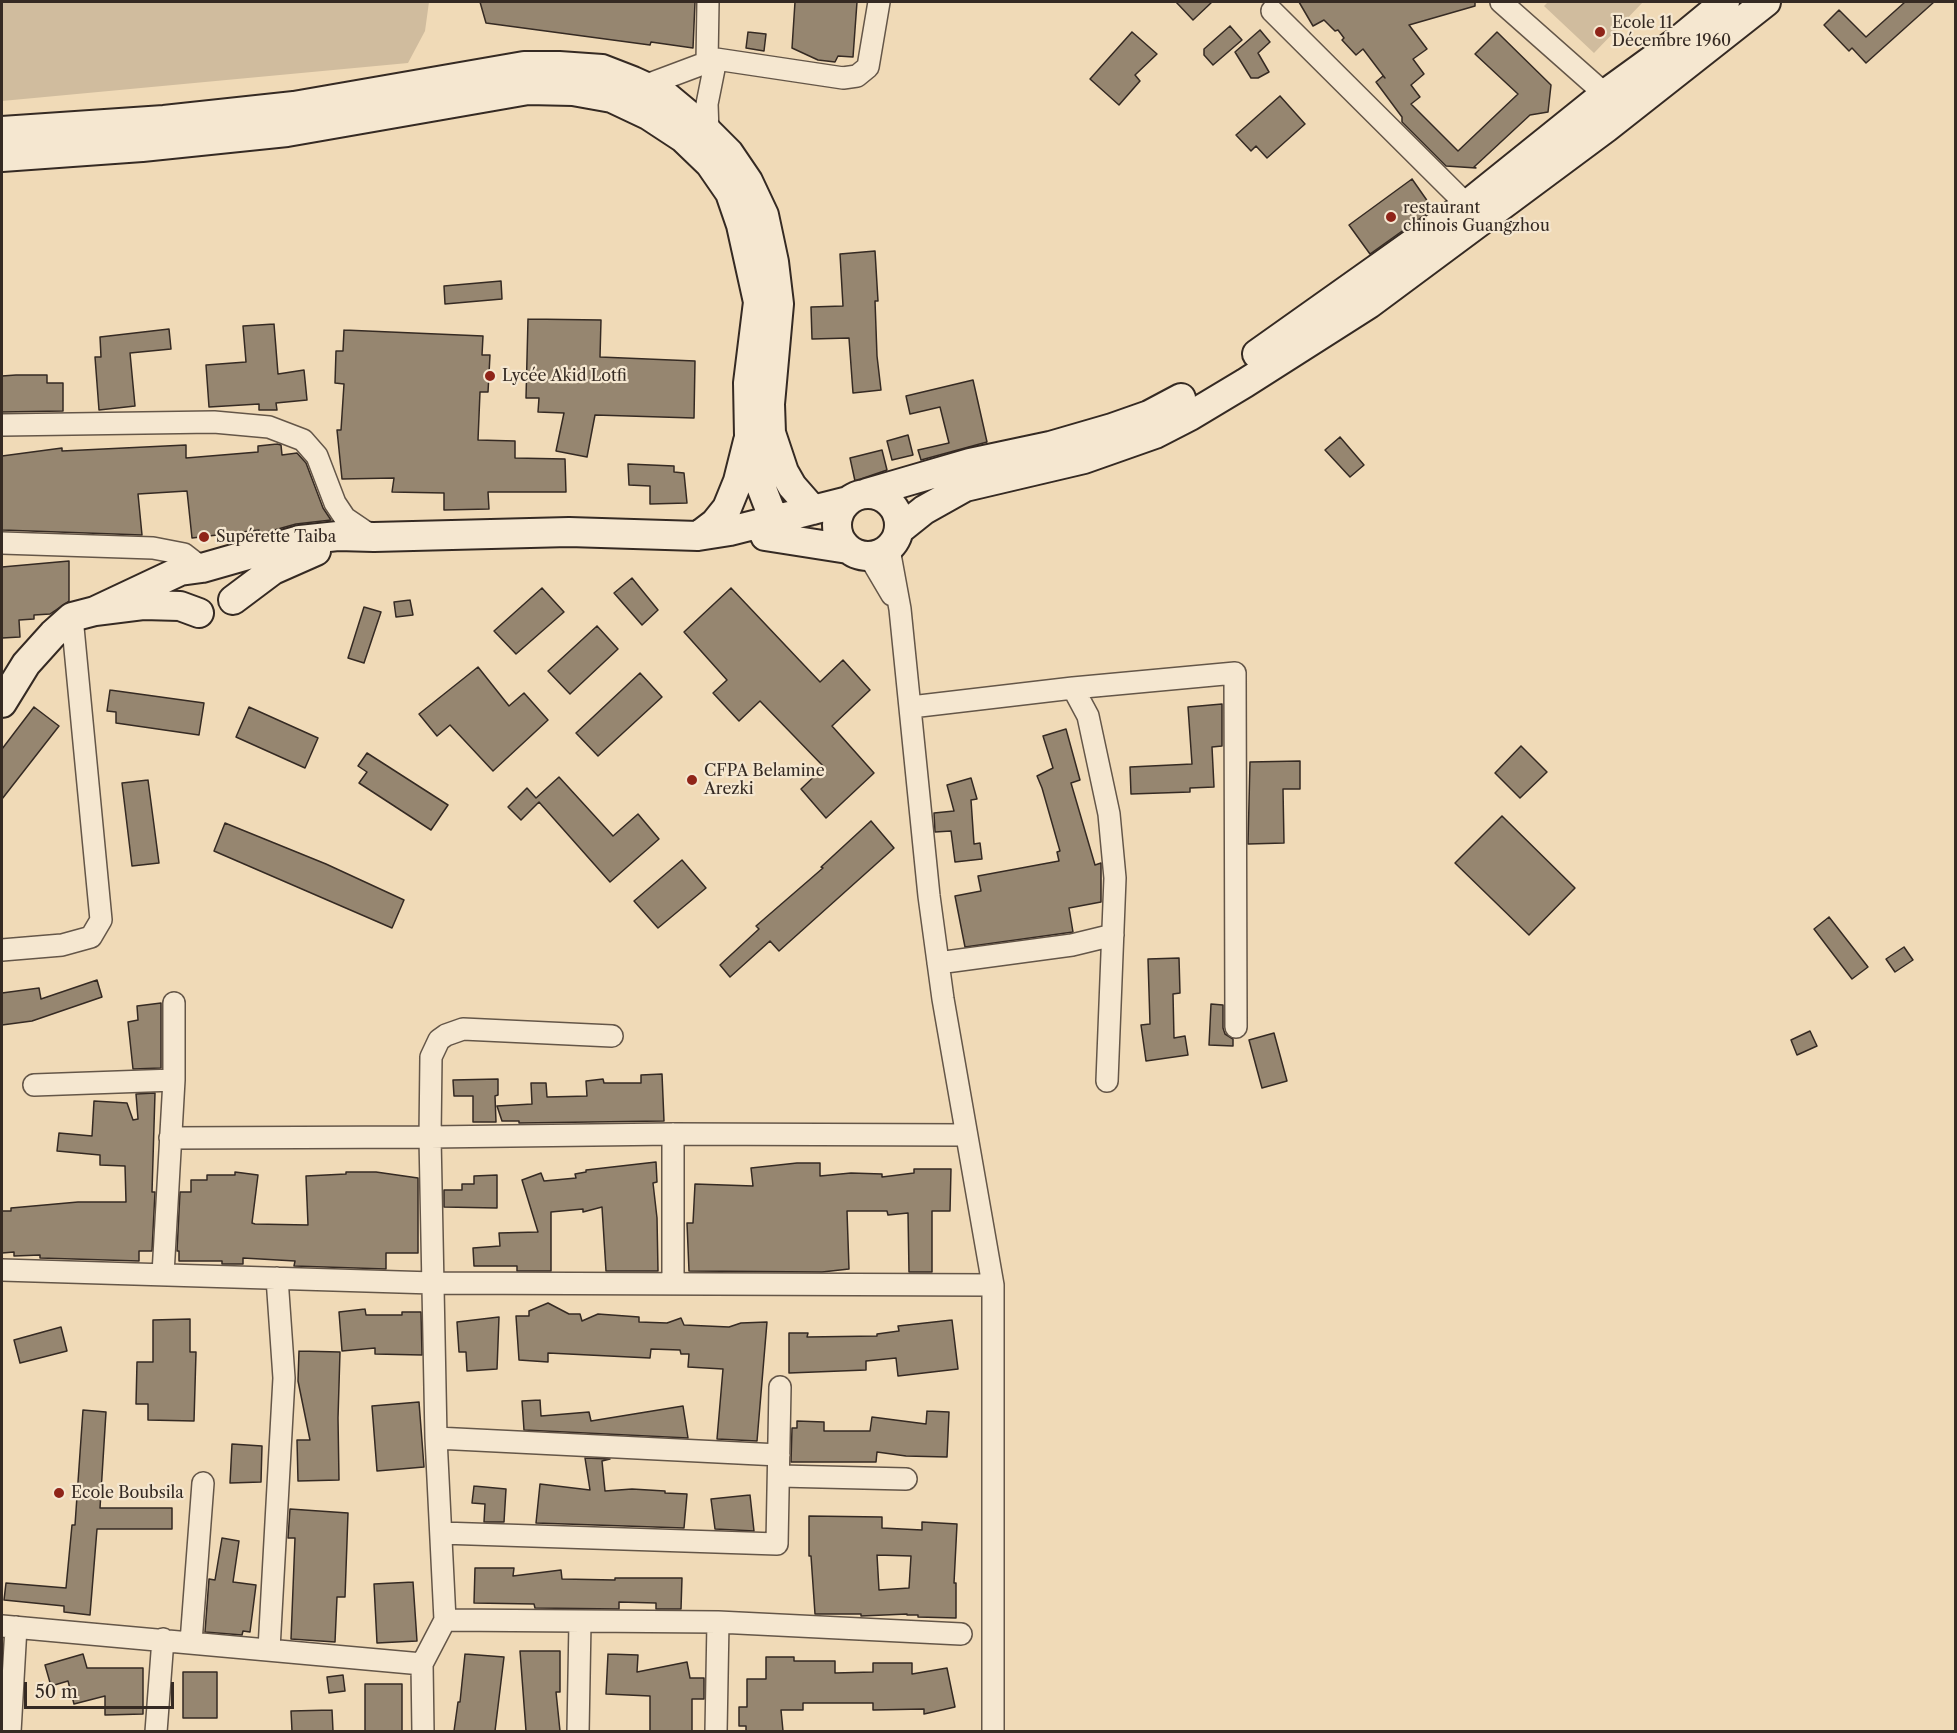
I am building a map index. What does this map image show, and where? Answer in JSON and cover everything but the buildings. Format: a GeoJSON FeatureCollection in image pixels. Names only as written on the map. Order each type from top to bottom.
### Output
{"type":"FeatureCollection","features":[{"type":"Feature","properties":{"kind":"main road"},"geometry":{"type":"LineString","coordinates":[[779,529],[813,510],[970,463],[1060,443],[1149,415],[1201,388],[1256,354],[1467,205],[1605,94],[1674,44],[1725,2]]}},
{"type":"Feature","properties":{"kind":"main road"},"geometry":{"type":"LineString","coordinates":[[876,546],[899,519],[888,500],[878,495],[857,497],[841,510],[837,520],[837,531],[841,541],[876,546],[924,510],[965,487],[1084,459],[1126,445],[1164,430],[1236,389],[1369,304],[1606,128],[1766,2]]}},
{"type":"Feature","properties":{"kind":"main road"},"geometry":{"type":"LineString","coordinates":[[2,132],[164,120],[294,106],[524,66],[603,69],[666,96],[729,153],[742,172],[764,215],[774,262],[779,304],[770,404],[771,433],[784,472],[792,486],[813,510]]}},
{"type":"Feature","properties":{"kind":"main road"},"geometry":{"type":"LineString","coordinates":[[2,156],[142,147],[286,132],[528,90],[573,91],[612,98],[648,115],[683,138],[710,164],[730,193],[741,225],[758,302],[748,383],[749,436],[756,469],[779,529]]}},
{"type":"Feature","properties":{"kind":"main road"},"geometry":{"type":"LineString","coordinates":[[698,536],[715,523],[727,508],[738,481],[749,436]]}},
{"type":"Feature","properties":{"kind":"main road"},"geometry":{"type":"LineString","coordinates":[[199,613],[187,602],[185,593],[190,577],[202,568],[300,540],[339,536],[569,532],[698,536],[730,531],[779,529],[876,546]]}},
{"type":"Feature","properties":{"kind":"main road"},"geometry":{"type":"LineString","coordinates":[[84,614],[143,605],[180,606],[199,613],[214,615],[228,607],[233,600],[273,570],[314,551],[374,537]]}},
{"type":"Feature","properties":{"kind":"main road"},"geometry":{"type":"LineString","coordinates":[[2,703],[26,664],[53,634],[84,614],[180,571],[212,567],[227,574],[232,581],[233,600]]}},
{"type":"Feature","properties":{"kind":"street"},"geometry":{"type":"LineString","coordinates":[[708,2],[712,61],[707,104],[708,132]]}},
{"type":"Feature","properties":{"kind":"street"},"geometry":{"type":"LineString","coordinates":[[644,86],[712,61],[843,78],[857,76],[868,67],[879,2]]}},
{"type":"Feature","properties":{"kind":"street"},"geometry":{"type":"LineString","coordinates":[[1501,2],[1605,94]]}},
{"type":"Feature","properties":{"kind":"street"},"geometry":{"type":"LineString","coordinates":[[1272,11],[1467,205]]}},
{"type":"Feature","properties":{"kind":"street"},"geometry":{"type":"LineString","coordinates":[[2,425],[214,422],[270,427],[303,440],[317,456],[335,503],[345,518],[374,537]]}},
{"type":"Feature","properties":{"kind":"street"},"geometry":{"type":"LineString","coordinates":[[2,543],[153,548],[184,554],[202,568]]}},
{"type":"Feature","properties":{"kind":"street"},"geometry":{"type":"LineString","coordinates":[[876,546],[900,609],[938,963],[993,1286],[993,1731]]}},
{"type":"Feature","properties":{"kind":"street"},"geometry":{"type":"LineString","coordinates":[[2,950],[62,945],[91,937],[102,920],[84,614]]}},
{"type":"Feature","properties":{"kind":"street"},"geometry":{"type":"LineString","coordinates":[[911,707],[1073,688],[1235,674],[1236,1026]]}},
{"type":"Feature","properties":{"kind":"street"},"geometry":{"type":"LineString","coordinates":[[1073,688],[1088,716],[1109,814],[1115,878],[1107,1081]]}},
{"type":"Feature","properties":{"kind":"street"},"geometry":{"type":"LineString","coordinates":[[938,963],[1072,945],[1113,935]]}},
{"type":"Feature","properties":{"kind":"street"},"geometry":{"type":"LineString","coordinates":[[163,1274],[174,1080],[174,1003]]}},
{"type":"Feature","properties":{"kind":"street"},"geometry":{"type":"LineString","coordinates":[[423,1731],[422,1664],[444,1620],[436,1438],[430,1137],[431,1057],[439,1040],[463,1029],[612,1036]]}},
{"type":"Feature","properties":{"kind":"street"},"geometry":{"type":"LineString","coordinates":[[34,1085],[174,1080]]}},
{"type":"Feature","properties":{"kind":"street"},"geometry":{"type":"LineString","coordinates":[[170,1138],[673,1134],[966,1135]]}},
{"type":"Feature","properties":{"kind":"street"},"geometry":{"type":"LineString","coordinates":[[673,1134],[673,1283]]}},
{"type":"Feature","properties":{"kind":"street"},"geometry":{"type":"LineString","coordinates":[[2,1270],[433,1283],[993,1286]]}},
{"type":"Feature","properties":{"kind":"street"},"geometry":{"type":"LineString","coordinates":[[269,1649],[284,1378],[277,1278]]}},
{"type":"Feature","properties":{"kind":"street"},"geometry":{"type":"LineString","coordinates":[[441,1533],[777,1544],[780,1387]]}},
{"type":"Feature","properties":{"kind":"street"},"geometry":{"type":"LineString","coordinates":[[436,1438],[779,1465],[906,1479]]}},
{"type":"Feature","properties":{"kind":"street"},"geometry":{"type":"LineString","coordinates":[[191,1642],[204,1483]]}},
{"type":"Feature","properties":{"kind":"street"},"geometry":{"type":"LineString","coordinates":[[444,1620],[718,1622],[962,1634]]}},
{"type":"Feature","properties":{"kind":"street"},"geometry":{"type":"LineString","coordinates":[[578,1731],[580,1622]]}},
{"type":"Feature","properties":{"kind":"street"},"geometry":{"type":"LineString","coordinates":[[716,1731],[718,1622]]}},
{"type":"Feature","properties":{"kind":"street"},"geometry":{"type":"LineString","coordinates":[[10,1731],[9,1626],[422,1664]]}},
{"type":"Feature","properties":{"kind":"street"},"geometry":{"type":"LineString","coordinates":[[156,1731],[163,1639]]}},
{"type":"Feature","properties":{"kind":"shaded area"},"geometry":{"type":"Polygon","coordinates":[[[2,2],[429,2],[425,31],[408,63],[2,101],[2,2]]]}},
{"type":"Feature","properties":{"kind":"shaded area","name":"Ecole 11 Décembre 1960"},"geometry":{"type":"Polygon","coordinates":[[[1548,2],[1643,2],[1594,53],[1544,6],[1548,2]]]}},
{"type":"Feature","properties":{"kind":"place","name":"Ecole 11 Décembre 1960"},"geometry":{"type":"Point","coordinates":[1600,32]}},
{"type":"Feature","properties":{"kind":"place","name":"restaurant chinois Guangzhou"},"geometry":{"type":"Point","coordinates":[1391,217]}},
{"type":"Feature","properties":{"kind":"place","name":"Lycée Akid Lotfi"},"geometry":{"type":"Point","coordinates":[490,376]}},
{"type":"Feature","properties":{"kind":"place","name":"Supérette Taiba"},"geometry":{"type":"Point","coordinates":[204,537]}},
{"type":"Feature","properties":{"kind":"place","name":"CFPA Belamine Arezki"},"geometry":{"type":"Point","coordinates":[692,780]}},
{"type":"Feature","properties":{"kind":"place","name":"Ecole Boubsila"},"geometry":{"type":"Point","coordinates":[59,1493]}}]}
